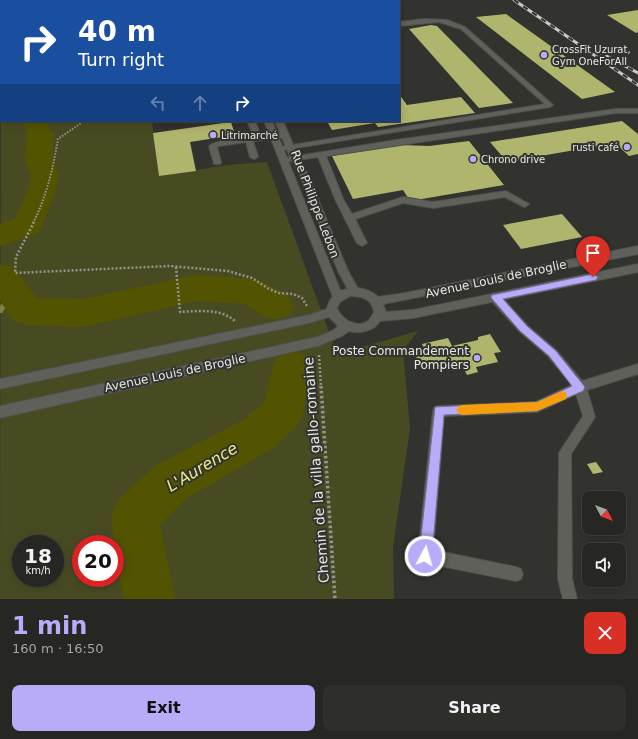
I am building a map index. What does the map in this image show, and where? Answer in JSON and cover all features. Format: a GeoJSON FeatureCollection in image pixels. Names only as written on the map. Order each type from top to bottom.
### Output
{"type":"FeatureCollection","features":[{"type":"Feature","properties":{"kind":"main road","name":"Rue Philippe Lebon"},"geometry":{"type":"LineString","coordinates":[[268,122],[280,149],[303,173],[343,272],[355,292]]}},
{"type":"Feature","properties":{"kind":"main road","name":"Rue Philippe Lebon"},"geometry":{"type":"LineString","coordinates":[[279,122],[291,148],[290,159],[338,298]]}},
{"type":"Feature","properties":{"kind":"main road","name":"Avenue Louis de Broglie"},"geometry":{"type":"LineString","coordinates":[[377,301],[405,297],[638,250]]}},
{"type":"Feature","properties":{"kind":"main road","name":"Avenue Louis de Broglie"},"geometry":{"type":"LineString","coordinates":[[378,317],[413,314],[638,268]]}},
{"type":"Feature","properties":{"kind":"main road"},"geometry":{"type":"LineString","coordinates":[[348,292],[355,292],[367,294],[377,301],[379,306],[378,317],[374,322],[362,328],[347,326],[336,319],[333,312],[333,306],[338,298],[348,292]]}},
{"type":"Feature","properties":{"kind":"main road"},"geometry":{"type":"LineString","coordinates":[[0,384],[309,319],[333,312]]}},
{"type":"Feature","properties":{"kind":"main road","name":"Avenue Louis de Broglie"},"geometry":{"type":"LineString","coordinates":[[0,412],[318,341],[347,326]]}},
{"type":"Feature","properties":{"kind":"lane"},"geometry":{"type":"LineString","coordinates":[[280,149],[550,105],[462,28],[452,22],[440,19],[400,24]]}},
{"type":"Feature","properties":{"kind":"lane"},"geometry":{"type":"LineString","coordinates":[[290,159],[396,142],[616,111],[638,111]]}},
{"type":"Feature","properties":{"kind":"lane"},"geometry":{"type":"LineString","coordinates":[[251,122],[259,139]]}},
{"type":"Feature","properties":{"kind":"lane"},"geometry":{"type":"LineString","coordinates":[[217,162],[214,146],[285,135]]}},
{"type":"Feature","properties":{"kind":"lane"},"geometry":{"type":"LineString","coordinates":[[248,140],[254,157]]}},
{"type":"Feature","properties":{"kind":"lane"},"geometry":{"type":"LineString","coordinates":[[321,154],[340,201],[362,243]]}},
{"type":"Feature","properties":{"kind":"lane"},"geometry":{"type":"LineString","coordinates":[[350,218],[403,200],[433,205],[506,194],[525,204]]}},
{"type":"Feature","properties":{"kind":"lane"},"geometry":{"type":"LineString","coordinates":[[495,297],[524,328],[552,353],[580,387],[589,417],[565,453],[565,579],[570,599]]}},
{"type":"Feature","properties":{"kind":"lane"},"geometry":{"type":"LineString","coordinates":[[516,574],[425,556],[439,411],[537,407],[580,387],[638,369]]}},
{"type":"Feature","properties":{"kind":"path"},"geometry":{"type":"LineString","coordinates":[[83,122],[58,139],[53,169],[41,208],[16,257],[15,273],[170,266],[176,268],[228,272],[252,278],[269,289],[279,293],[293,294],[302,298],[307,306],[309,319]]}},
{"type":"Feature","properties":{"kind":"path"},"geometry":{"type":"LineString","coordinates":[[176,268],[177,298],[180,312],[206,310],[232,317]]}},
{"type":"Feature","properties":{"kind":"path","name":"Chemin de la villa gallo-romaine"},"geometry":{"type":"LineString","coordinates":[[318,341],[328,472],[335,599]]}},
{"type":"Feature","properties":{"kind":"green space"},"geometry":{"type":"Polygon","coordinates":[[[1,122],[152,122],[159,176],[227,165],[267,162],[337,354],[418,331],[403,350],[410,428],[393,547],[394,599],[0,599],[1,122]]]}},
{"type":"Feature","properties":{"kind":"building"},"geometry":{"type":"Polygon","coordinates":[[[638,10],[638,32],[636,33],[607,15],[638,10]]]}},
{"type":"Feature","properties":{"kind":"building","name":"CrossFit Uzurat, Gym OneForAll"},"geometry":{"type":"Polygon","coordinates":[[[506,14],[615,92],[582,99],[476,17],[506,14]]]}},
{"type":"Feature","properties":{"kind":"building"},"geometry":{"type":"Polygon","coordinates":[[[431,25],[437,26],[513,103],[479,108],[409,29],[431,25]]]}},
{"type":"Feature","properties":{"kind":"building"},"geometry":{"type":"Polygon","coordinates":[[[400,95],[407,105],[461,97],[475,113],[378,127],[375,123],[332,130],[328,122],[400,122],[400,95]]]}},
{"type":"Feature","properties":{"kind":"building"},"geometry":{"type":"Polygon","coordinates":[[[622,121],[638,134],[638,154],[629,156],[615,143],[507,162],[490,142],[622,121]]]}},
{"type":"Feature","properties":{"kind":"building"},"geometry":{"type":"Polygon","coordinates":[[[231,122],[235,135],[190,142],[196,171],[159,176],[153,133],[231,122]]]}},
{"type":"Feature","properties":{"kind":"building"},"geometry":{"type":"Polygon","coordinates":[[[469,141],[504,185],[410,201],[403,190],[353,199],[332,156],[401,145],[429,146],[469,141]]]}},
{"type":"Feature","properties":{"kind":"building"},"geometry":{"type":"Polygon","coordinates":[[[562,214],[582,237],[521,249],[503,225],[562,214]]]}},
{"type":"Feature","properties":{"kind":"building"},"geometry":{"type":"Polygon","coordinates":[[[490,334],[501,352],[494,353],[498,362],[476,367],[478,372],[467,375],[463,367],[451,369],[449,365],[429,370],[424,360],[418,361],[413,350],[424,348],[422,344],[448,338],[452,346],[478,340],[478,337],[490,334]]]}},
{"type":"Feature","properties":{"kind":"building"},"geometry":{"type":"Polygon","coordinates":[[[596,462],[603,472],[593,474],[587,464],[596,462]]]}},
{"type":"Feature","properties":{"kind":"waterway","name":"L'Aurence"},"geometry":{"type":"LineString","coordinates":[[0,235],[27,226],[42,190],[45,175],[39,160],[40,134],[34,122]]}},
{"type":"Feature","properties":{"kind":"waterway","name":"L'Aurence"},"geometry":{"type":"LineString","coordinates":[[0,276],[27,311],[83,313],[196,288],[253,292],[275,306]]}},
{"type":"Feature","properties":{"kind":"waterway"},"geometry":{"type":"LineString","coordinates":[[0,311],[13,292]]}},
{"type":"Feature","properties":{"kind":"waterway","name":"L'Aurence"},"geometry":{"type":"LineString","coordinates":[[149,599],[135,517],[171,482],[258,434],[282,413],[292,367]]}},
{"type":"Feature","properties":{"kind":"railway"},"geometry":{"type":"LineString","coordinates":[[514,0],[638,85]]}},
{"type":"Feature","properties":{"kind":"railway"},"geometry":{"type":"LineString","coordinates":[[599,52],[638,73]]}},
{"type":"Feature","properties":{"kind":"slow traffic"},"geometry":{"type":"LineString","coordinates":[[462,410],[537,407],[562,395]]}},
{"type":"Feature","properties":{"kind":"place","name":"CrossFit Uzurat, Gym OneForAll"},"geometry":{"type":"Point","coordinates":[544,55]}},
{"type":"Feature","properties":{"kind":"place","name":"Litrimarché"},"geometry":{"type":"Point","coordinates":[213,135]}},
{"type":"Feature","properties":{"kind":"place","name":"rusti café"},"geometry":{"type":"Point","coordinates":[627,147]}},
{"type":"Feature","properties":{"kind":"place","name":"Chrono drive"},"geometry":{"type":"Point","coordinates":[473,159]}},
{"type":"Feature","properties":{"kind":"place","name":"Poste Commandement Pompiers"},"geometry":{"type":"Point","coordinates":[477,358]}},
{"type":"Feature","properties":{"kind":"route"},"geometry":{"type":"LineString","coordinates":[[425,556],[439,411],[537,407],[580,387],[552,353],[524,328],[495,297],[593,277]]}}]}
